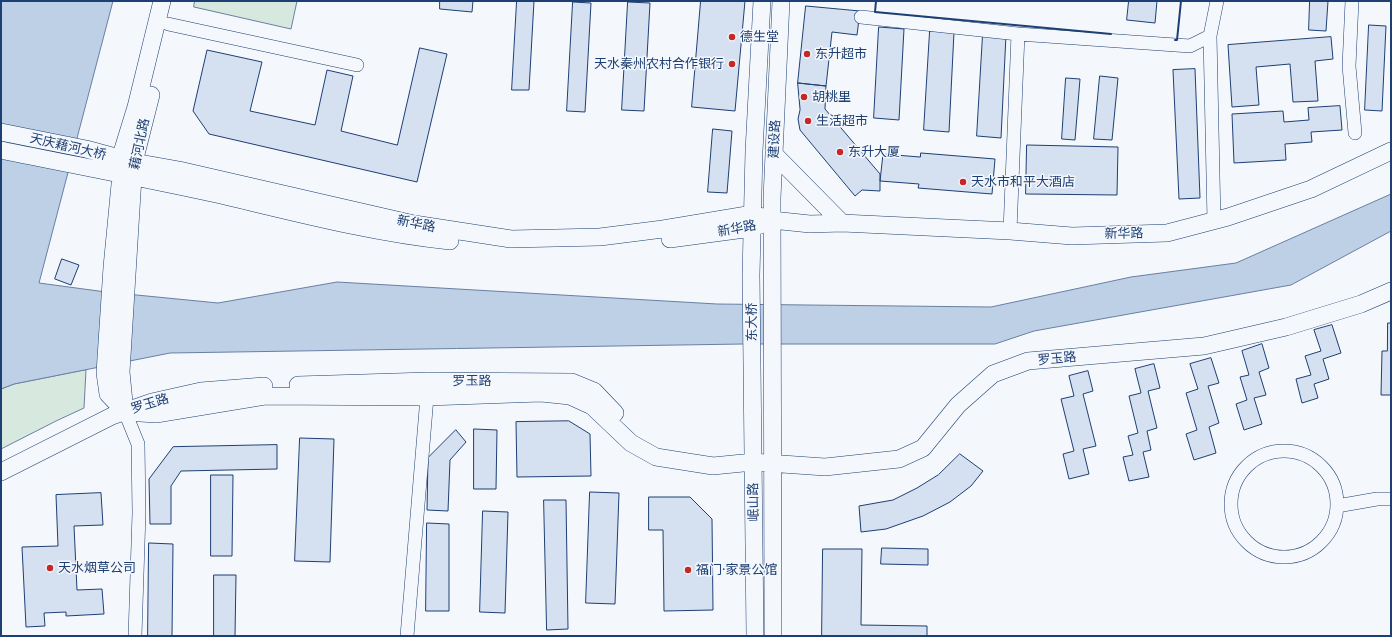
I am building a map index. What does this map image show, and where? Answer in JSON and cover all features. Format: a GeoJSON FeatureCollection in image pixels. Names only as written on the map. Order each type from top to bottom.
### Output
{"type":"FeatureCollection","features":[{"type":"Feature","properties":{"kind":"main road","name":"藉河北路"},"geometry":{"type":"LineString","coordinates":[[125,412],[113,372],[127,168],[136,107],[162,1]]}},
{"type":"Feature","properties":{"kind":"main road","name":"藉河北路"},"geometry":{"type":"LineString","coordinates":[[127,168],[174,1]]}},
{"type":"Feature","properties":{"kind":"main road","name":"建设路"},"geometry":{"type":"LineString","coordinates":[[751,275],[754,151],[762,1]]}},
{"type":"Feature","properties":{"kind":"main road","name":"建设路"},"geometry":{"type":"LineString","coordinates":[[773,277],[772,220],[781,1]]}},
{"type":"Feature","properties":{"kind":"main road","name":"天庆藉河大桥"},"geometry":{"type":"LineString","coordinates":[[1,132],[86,149],[127,168]]}},
{"type":"Feature","properties":{"kind":"main road","name":"天庆藉河大桥"},"geometry":{"type":"LineString","coordinates":[[1,150],[81,166],[127,168]]}},
{"type":"Feature","properties":{"kind":"main road","name":"新华路"},"geometry":{"type":"LineString","coordinates":[[127,168],[179,170],[414,224],[511,239],[600,237],[663,229],[772,220],[810,224],[842,223],[1010,231],[1072,236],[1167,233],[1214,221],[1311,189],[1391,151]]}},
{"type":"Feature","properties":{"kind":"main road"},"geometry":{"type":"LineString","coordinates":[[774,154],[842,223]]}},
{"type":"Feature","properties":{"kind":"main road","name":"东大桥"},"geometry":{"type":"LineString","coordinates":[[751,275],[752,368]]}},
{"type":"Feature","properties":{"kind":"main road","name":"东大桥"},"geometry":{"type":"LineString","coordinates":[[773,277],[773,463]]}},
{"type":"Feature","properties":{"kind":"main road","name":"罗玉路"},"geometry":{"type":"LineString","coordinates":[[125,412],[156,414],[265,396],[427,397],[541,393],[570,396],[592,406],[631,443],[656,457],[713,466],[753,462],[825,467],[899,460],[923,448],[958,405],[993,374],[1028,361],[1204,346],[1286,327],[1361,304],[1391,291]]}},
{"type":"Feature","properties":{"kind":"main road","name":"岷山路"},"geometry":{"type":"LineString","coordinates":[[752,368],[755,636]]}},
{"type":"Feature","properties":{"kind":"main road","name":"罗玉路"},"geometry":{"type":"LineString","coordinates":[[125,412],[152,402],[201,391],[265,386],[428,381],[572,382],[594,391],[628,429],[654,446],[684,452],[727,456],[753,462]]}},
{"type":"Feature","properties":{"kind":"main road"},"geometry":{"type":"LineString","coordinates":[[1,472],[112,416],[125,412]]}},
{"type":"Feature","properties":{"kind":"main road","name":"岷山路"},"geometry":{"type":"LineString","coordinates":[[773,463],[773,636]]}},
{"type":"Feature","properties":{"kind":"street"},"geometry":{"type":"LineString","coordinates":[[1214,221],[1210,36],[1217,1]]}},
{"type":"Feature","properties":{"kind":"street"},"geometry":{"type":"LineString","coordinates":[[1352,1],[1349,66],[1355,133]]}},
{"type":"Feature","properties":{"kind":"street"},"geometry":{"type":"LineString","coordinates":[[861,18],[1018,34],[1190,46],[1210,36]]}},
{"type":"Feature","properties":{"kind":"street"},"geometry":{"type":"LineString","coordinates":[[168,24],[357,65]]}},
{"type":"Feature","properties":{"kind":"street"},"geometry":{"type":"LineString","coordinates":[[1010,231],[1018,34]]}},
{"type":"Feature","properties":{"kind":"street"},"geometry":{"type":"LineString","coordinates":[[407,636],[427,397]]}},
{"type":"Feature","properties":{"kind":"street"},"geometry":{"type":"LineString","coordinates":[[125,412],[138,444],[138,521],[135,636]]}},
{"type":"Feature","properties":{"kind":"street"},"geometry":{"type":"LineString","coordinates":[[1286,451],[1302,454],[1317,462],[1328,474],[1335,489],[1337,506],[1334,524],[1324,540],[1309,551],[1292,557],[1274,556],[1257,550],[1252,546],[1243,537],[1234,521],[1231,503],[1234,486],[1242,472],[1254,460],[1269,453],[1286,451]]}},
{"type":"Feature","properties":{"kind":"street"},"geometry":{"type":"LineString","coordinates":[[1337,506],[1377,499],[1391,500]]}},
{"type":"Feature","properties":{"kind":"shaded area"},"geometry":{"type":"Polygon","coordinates":[[[195,1],[297,1],[291,29],[194,7],[195,1]]]}},
{"type":"Feature","properties":{"kind":"shaded area"},"geometry":{"type":"Polygon","coordinates":[[[86,370],[84,408],[1,449],[1,389],[14,384],[86,370]]]}},
{"type":"Feature","properties":{"kind":"water"},"geometry":{"type":"Polygon","coordinates":[[[1,1],[113,1],[39,283],[106,292],[218,303],[337,282],[717,304],[991,307],[1131,277],[1236,263],[1391,194],[1391,231],[1291,285],[1034,331],[995,344],[743,344],[170,353],[14,384],[1,389],[1,1]]]}},
{"type":"Feature","properties":{"kind":"building"},"geometry":{"type":"Polygon","coordinates":[[[440,1],[473,1],[472,12],[440,9],[440,1]]]}},
{"type":"Feature","properties":{"kind":"building"},"geometry":{"type":"Polygon","coordinates":[[[517,1],[534,1],[529,90],[512,90],[517,1]]]}},
{"type":"Feature","properties":{"kind":"building"},"geometry":{"type":"Polygon","coordinates":[[[701,1],[745,1],[735,111],[692,107],[701,1]]]}},
{"type":"Feature","properties":{"kind":"building"},"geometry":{"type":"Polygon","coordinates":[[[1129,1],[1157,1],[1155,23],[1127,20],[1129,1]]]}},
{"type":"Feature","properties":{"kind":"building"},"geometry":{"type":"Polygon","coordinates":[[[1310,1],[1328,1],[1326,31],[1309,30],[1310,1]]]}},
{"type":"Feature","properties":{"kind":"building"},"geometry":{"type":"Polygon","coordinates":[[[573,2],[591,3],[585,112],[567,111],[573,2]]]}},
{"type":"Feature","properties":{"kind":"building"},"geometry":{"type":"Polygon","coordinates":[[[628,2],[650,3],[644,111],[622,110],[628,2]]]}},
{"type":"Feature","properties":{"kind":"building"},"geometry":{"type":"Polygon","coordinates":[[[806,6],[860,11],[857,35],[832,32],[826,86],[798,83],[806,6]]]}},
{"type":"Feature","properties":{"kind":"building"},"geometry":{"type":"Polygon","coordinates":[[[1369,25],[1386,26],[1382,111],[1365,110],[1369,25]]]}},
{"type":"Feature","properties":{"kind":"building"},"geometry":{"type":"Polygon","coordinates":[[[879,27],[904,29],[899,120],[874,118],[879,27]]]}},
{"type":"Feature","properties":{"kind":"building"},"geometry":{"type":"Polygon","coordinates":[[[930,31],[954,32],[949,132],[924,130],[930,31]]]}},
{"type":"Feature","properties":{"kind":"building"},"geometry":{"type":"Polygon","coordinates":[[[983,34],[1006,35],[1001,138],[977,136],[983,34]]]}},
{"type":"Feature","properties":{"kind":"building"},"geometry":{"type":"Polygon","coordinates":[[[1331,37],[1333,59],[1315,61],[1318,101],[1293,102],[1290,64],[1256,67],[1259,105],[1232,107],[1228,45],[1331,37]]]}},
{"type":"Feature","properties":{"kind":"building"},"geometry":{"type":"Polygon","coordinates":[[[420,48],[447,54],[417,182],[209,134],[193,111],[207,50],[262,62],[250,111],[315,125],[327,70],[353,76],[341,131],[397,145],[420,48]]]}},
{"type":"Feature","properties":{"kind":"building"},"geometry":{"type":"Polygon","coordinates":[[[1195,69],[1200,198],[1179,199],[1173,70],[1195,69]]]}},
{"type":"Feature","properties":{"kind":"building"},"geometry":{"type":"Polygon","coordinates":[[[1100,76],[1118,78],[1112,140],[1094,139],[1100,76]]]}},
{"type":"Feature","properties":{"kind":"building"},"geometry":{"type":"Polygon","coordinates":[[[1066,78],[1080,79],[1075,140],[1062,139],[1066,78]]]}},
{"type":"Feature","properties":{"kind":"building","name":"东升大厦"},"geometry":{"type":"Polygon","coordinates":[[[798,83],[826,86],[825,109],[880,174],[880,191],[862,190],[855,196],[800,130],[798,119],[800,110],[798,83]]]}},
{"type":"Feature","properties":{"kind":"building"},"geometry":{"type":"Polygon","coordinates":[[[1340,106],[1342,130],[1311,132],[1312,142],[1285,144],[1286,160],[1234,163],[1232,114],[1283,111],[1284,122],[1309,120],[1308,108],[1340,106]]]}},
{"type":"Feature","properties":{"kind":"building"},"geometry":{"type":"Polygon","coordinates":[[[713,129],[732,131],[727,193],[708,192],[713,129]]]}},
{"type":"Feature","properties":{"kind":"building"},"geometry":{"type":"Polygon","coordinates":[[[1027,145],[1118,147],[1117,195],[1026,194],[1027,145]]]}},
{"type":"Feature","properties":{"kind":"building"},"geometry":{"type":"Polygon","coordinates":[[[921,153],[995,159],[992,194],[918,188],[919,184],[880,181],[883,154],[920,157],[921,153]]]}},
{"type":"Feature","properties":{"kind":"building"},"geometry":{"type":"Polygon","coordinates":[[[62,259],[79,265],[71,285],[55,279],[62,259]]]}},
{"type":"Feature","properties":{"kind":"building"},"geometry":{"type":"Polygon","coordinates":[[[1388,323],[1391,323],[1391,395],[1381,395],[1382,351],[1387,351],[1388,323]]]}},
{"type":"Feature","properties":{"kind":"building"},"geometry":{"type":"Polygon","coordinates":[[[1332,325],[1341,353],[1323,359],[1329,379],[1314,384],[1318,398],[1302,403],[1296,379],[1311,375],[1305,356],[1321,351],[1314,330],[1332,325]]]}},
{"type":"Feature","properties":{"kind":"building"},"geometry":{"type":"Polygon","coordinates":[[[1262,344],[1269,368],[1259,372],[1266,395],[1254,398],[1262,424],[1244,430],[1236,404],[1247,400],[1240,377],[1249,375],[1242,351],[1262,344]]]}},
{"type":"Feature","properties":{"kind":"building"},"geometry":{"type":"Polygon","coordinates":[[[1211,358],[1219,383],[1208,386],[1219,423],[1209,427],[1216,453],[1194,460],[1186,434],[1197,430],[1186,393],[1198,389],[1190,364],[1211,358]]]}},
{"type":"Feature","properties":{"kind":"building"},"geometry":{"type":"Polygon","coordinates":[[[1154,364],[1160,388],[1148,391],[1157,428],[1147,431],[1151,450],[1143,452],[1149,477],[1129,481],[1123,457],[1133,455],[1128,436],[1138,433],[1129,396],[1141,393],[1135,369],[1154,364]]]}},
{"type":"Feature","properties":{"kind":"building"},"geometry":{"type":"Polygon","coordinates":[[[1088,371],[1093,391],[1083,394],[1096,446],[1083,449],[1089,474],[1069,479],[1063,454],[1074,451],[1061,399],[1074,396],[1069,376],[1088,371]]]}},
{"type":"Feature","properties":{"kind":"building"},"geometry":{"type":"Polygon","coordinates":[[[569,421],[590,434],[591,476],[517,477],[516,422],[569,421]]]}},
{"type":"Feature","properties":{"kind":"building"},"geometry":{"type":"Polygon","coordinates":[[[474,429],[497,430],[496,489],[474,489],[474,429]]]}},
{"type":"Feature","properties":{"kind":"building"},"geometry":{"type":"Polygon","coordinates":[[[456,430],[466,442],[450,460],[448,511],[427,510],[428,458],[456,430]]]}},
{"type":"Feature","properties":{"kind":"building"},"geometry":{"type":"Polygon","coordinates":[[[300,438],[334,439],[330,562],[295,561],[300,438]]]}},
{"type":"Feature","properties":{"kind":"building"},"geometry":{"type":"Polygon","coordinates":[[[277,445],[277,469],[181,471],[171,486],[171,524],[150,524],[149,479],[173,447],[277,445]]]}},
{"type":"Feature","properties":{"kind":"building"},"geometry":{"type":"Polygon","coordinates":[[[960,454],[983,471],[971,486],[950,502],[923,516],[886,529],[861,532],[859,506],[893,500],[917,488],[938,475],[960,454]]]}},
{"type":"Feature","properties":{"kind":"building"},"geometry":{"type":"Polygon","coordinates":[[[211,475],[233,475],[232,556],[211,556],[211,475]]]}},
{"type":"Feature","properties":{"kind":"building"},"geometry":{"type":"Polygon","coordinates":[[[590,492],[619,493],[615,604],[586,603],[590,492]]]}},
{"type":"Feature","properties":{"kind":"building","name":"天水烟草公司"},"geometry":{"type":"Polygon","coordinates":[[[101,493],[103,525],[74,526],[77,590],[102,589],[104,614],[66,616],[66,612],[44,613],[45,626],[26,627],[22,547],[58,546],[56,495],[101,493]]]}},
{"type":"Feature","properties":{"kind":"building","name":"福门·家景公馆"},"geometry":{"type":"Polygon","coordinates":[[[649,497],[690,497],[712,519],[713,610],[664,611],[663,530],[649,530],[649,497]]]}},
{"type":"Feature","properties":{"kind":"building"},"geometry":{"type":"Polygon","coordinates":[[[544,500],[566,500],[568,629],[547,630],[544,500]]]}},
{"type":"Feature","properties":{"kind":"building"},"geometry":{"type":"Polygon","coordinates":[[[483,511],[508,512],[505,613],[480,612],[483,511]]]}},
{"type":"Feature","properties":{"kind":"building"},"geometry":{"type":"Polygon","coordinates":[[[427,523],[449,524],[449,611],[426,611],[427,523]]]}},
{"type":"Feature","properties":{"kind":"building"},"geometry":{"type":"Polygon","coordinates":[[[149,543],[173,544],[172,636],[148,636],[149,543]]]}},
{"type":"Feature","properties":{"kind":"building"},"geometry":{"type":"Polygon","coordinates":[[[882,548],[928,549],[928,565],[881,564],[882,548]]]}},
{"type":"Feature","properties":{"kind":"building"},"geometry":{"type":"Polygon","coordinates":[[[823,549],[862,549],[861,625],[927,626],[927,636],[822,636],[823,549]]]}},
{"type":"Feature","properties":{"kind":"building"},"geometry":{"type":"Polygon","coordinates":[[[214,575],[236,575],[235,636],[214,636],[214,575]]]}},
{"type":"Feature","properties":{"kind":"wall"},"geometry":{"type":"LineString","coordinates":[[876,1],[875,12],[1111,34]]}},
{"type":"Feature","properties":{"kind":"wall"},"geometry":{"type":"LineString","coordinates":[[1175,40],[1177,40],[1181,1]]}},
{"type":"Feature","properties":{"kind":"place","name":"德生堂"},"geometry":{"type":"Point","coordinates":[732,37]}},
{"type":"Feature","properties":{"kind":"place","name":"东升超市"},"geometry":{"type":"Point","coordinates":[807,54]}},
{"type":"Feature","properties":{"kind":"place","name":"天水秦州农村合作银行"},"geometry":{"type":"Point","coordinates":[732,64]}},
{"type":"Feature","properties":{"kind":"place","name":"胡桃里"},"geometry":{"type":"Point","coordinates":[804,97]}},
{"type":"Feature","properties":{"kind":"place","name":"生活超市"},"geometry":{"type":"Point","coordinates":[808,121]}},
{"type":"Feature","properties":{"kind":"place","name":"东升大厦"},"geometry":{"type":"Point","coordinates":[840,152]}},
{"type":"Feature","properties":{"kind":"place","name":"天水市和平大酒店"},"geometry":{"type":"Point","coordinates":[963,182]}},
{"type":"Feature","properties":{"kind":"place","name":"天水烟草公司"},"geometry":{"type":"Point","coordinates":[50,568]}},
{"type":"Feature","properties":{"kind":"place","name":"福门·家景公馆"},"geometry":{"type":"Point","coordinates":[688,570]}}]}
